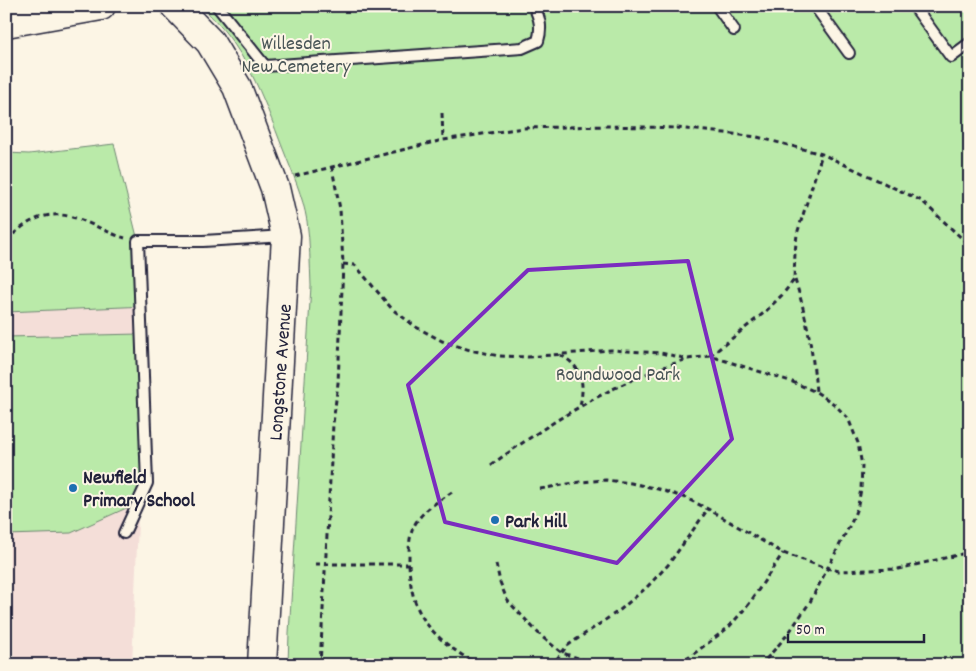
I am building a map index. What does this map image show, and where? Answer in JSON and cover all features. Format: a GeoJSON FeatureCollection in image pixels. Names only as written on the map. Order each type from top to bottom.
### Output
{"type":"FeatureCollection","features":[{"type":"Feature","properties":{"kind":"street"},"geometry":{"type":"LineString","coordinates":[[6,24],[101,6]]}},
{"type":"Feature","properties":{"kind":"street","name":"Longstone Avenue"},"geometry":{"type":"LineString","coordinates":[[175,6],[210,42],[237,87],[275,188],[286,236],[262,665]]}},
{"type":"Feature","properties":{"kind":"lane"},"geometry":{"type":"LineString","coordinates":[[217,6],[265,66],[522,48],[538,41],[542,31],[534,6]]}},
{"type":"Feature","properties":{"kind":"lane"},"geometry":{"type":"LineString","coordinates":[[717,6],[734,30]]}},
{"type":"Feature","properties":{"kind":"lane"},"geometry":{"type":"LineString","coordinates":[[815,6],[849,53]]}},
{"type":"Feature","properties":{"kind":"lane"},"geometry":{"type":"LineString","coordinates":[[914,6],[951,56],[970,43]]}},
{"type":"Feature","properties":{"kind":"lane"},"geometry":{"type":"LineString","coordinates":[[124,533],[147,483],[138,241],[203,241],[286,236]]}},
{"type":"Feature","properties":{"kind":"path"},"geometry":{"type":"LineString","coordinates":[[442,113],[443,140]]}},
{"type":"Feature","properties":{"kind":"path"},"geometry":{"type":"LineString","coordinates":[[290,178],[443,140],[542,126],[658,128],[757,137],[822,154],[922,201],[970,246]]}},
{"type":"Feature","properties":{"kind":"path"},"geometry":{"type":"LineString","coordinates":[[816,392],[810,335],[803,304],[794,280],[797,234],[822,154]]}},
{"type":"Feature","properties":{"kind":"path"},"geometry":{"type":"LineString","coordinates":[[320,665],[333,424],[338,383],[343,264],[340,209],[332,168]]}},
{"type":"Feature","properties":{"kind":"path"},"geometry":{"type":"LineString","coordinates":[[6,239],[32,220],[51,216],[70,216],[120,236],[138,241]]}},
{"type":"Feature","properties":{"kind":"path"},"geometry":{"type":"LineString","coordinates":[[343,264],[355,265],[392,309],[416,327],[442,341],[470,350],[499,356],[528,357],[611,350],[661,353],[688,359]]}},
{"type":"Feature","properties":{"kind":"path"},"geometry":{"type":"LineString","coordinates":[[710,356],[765,312],[794,280]]}},
{"type":"Feature","properties":{"kind":"path"},"geometry":{"type":"LineString","coordinates":[[560,355],[570,360],[582,379],[580,406]]}},
{"type":"Feature","properties":{"kind":"path"},"geometry":{"type":"LineString","coordinates":[[490,465],[536,432],[580,406],[635,378],[661,367],[688,359],[710,356],[762,371],[816,392],[834,404],[848,418],[858,443],[862,466],[858,505],[852,521],[804,610],[788,634],[761,665]]}},
{"type":"Feature","properties":{"kind":"path"},"geometry":{"type":"LineString","coordinates":[[540,489],[580,482],[606,480],[658,489],[686,498],[708,509],[783,553],[839,571],[898,569],[970,552]]}},
{"type":"Feature","properties":{"kind":"path"},"geometry":{"type":"LineString","coordinates":[[452,492],[424,513],[412,530],[409,544],[410,583],[417,607],[434,634],[468,659],[496,665]]}},
{"type":"Feature","properties":{"kind":"path"},"geometry":{"type":"LineString","coordinates":[[549,665],[556,660],[567,646],[620,610],[646,587],[668,565],[708,509]]}},
{"type":"Feature","properties":{"kind":"path"},"geometry":{"type":"LineString","coordinates":[[679,665],[729,627],[749,604],[783,553]]}},
{"type":"Feature","properties":{"kind":"path"},"geometry":{"type":"LineString","coordinates":[[316,564],[409,564]]}},
{"type":"Feature","properties":{"kind":"path"},"geometry":{"type":"LineString","coordinates":[[496,564],[507,600],[541,636],[562,653],[601,665]]}},
{"type":"Feature","properties":{"kind":"path"},"geometry":{"type":"LineString","coordinates":[[468,659],[471,665]]}},
{"type":"Feature","properties":{"kind":"highlighted area"},"geometry":{"type":"Polygon","coordinates":[[[688,261],[732,439],[617,563],[445,522],[408,385],[528,270],[688,261]]]}},
{"type":"Feature","properties":{"kind":"shaded area","name":"Newfield Primary School"},"geometry":{"type":"Polygon","coordinates":[[[147,306],[132,665],[6,665],[6,312],[147,306]]]}},
{"type":"Feature","properties":{"kind":"green space","name":"Roundwood Park"},"geometry":{"type":"Polygon","coordinates":[[[200,6],[970,6],[970,665],[288,665],[311,286],[307,221],[303,202],[260,91],[229,37],[200,6]]]}},
{"type":"Feature","properties":{"kind":"green space"},"geometry":{"type":"Polygon","coordinates":[[[114,144],[138,241],[147,306],[6,312],[6,153],[29,154],[114,144]]]}},
{"type":"Feature","properties":{"kind":"green space"},"geometry":{"type":"Polygon","coordinates":[[[140,334],[142,501],[71,533],[6,535],[6,337],[140,334]]]}},
{"type":"Feature","properties":{"kind":"place","name":"Newfield Primary School"},"geometry":{"type":"Point","coordinates":[73,488]}},
{"type":"Feature","properties":{"kind":"place","name":"Park Hill"},"geometry":{"type":"Point","coordinates":[495,520]}},
{"type":"Feature","properties":{"kind":"park label","name":"Willesden New Cemetery"},"geometry":{"type":"Point","coordinates":[296,54]}}]}
